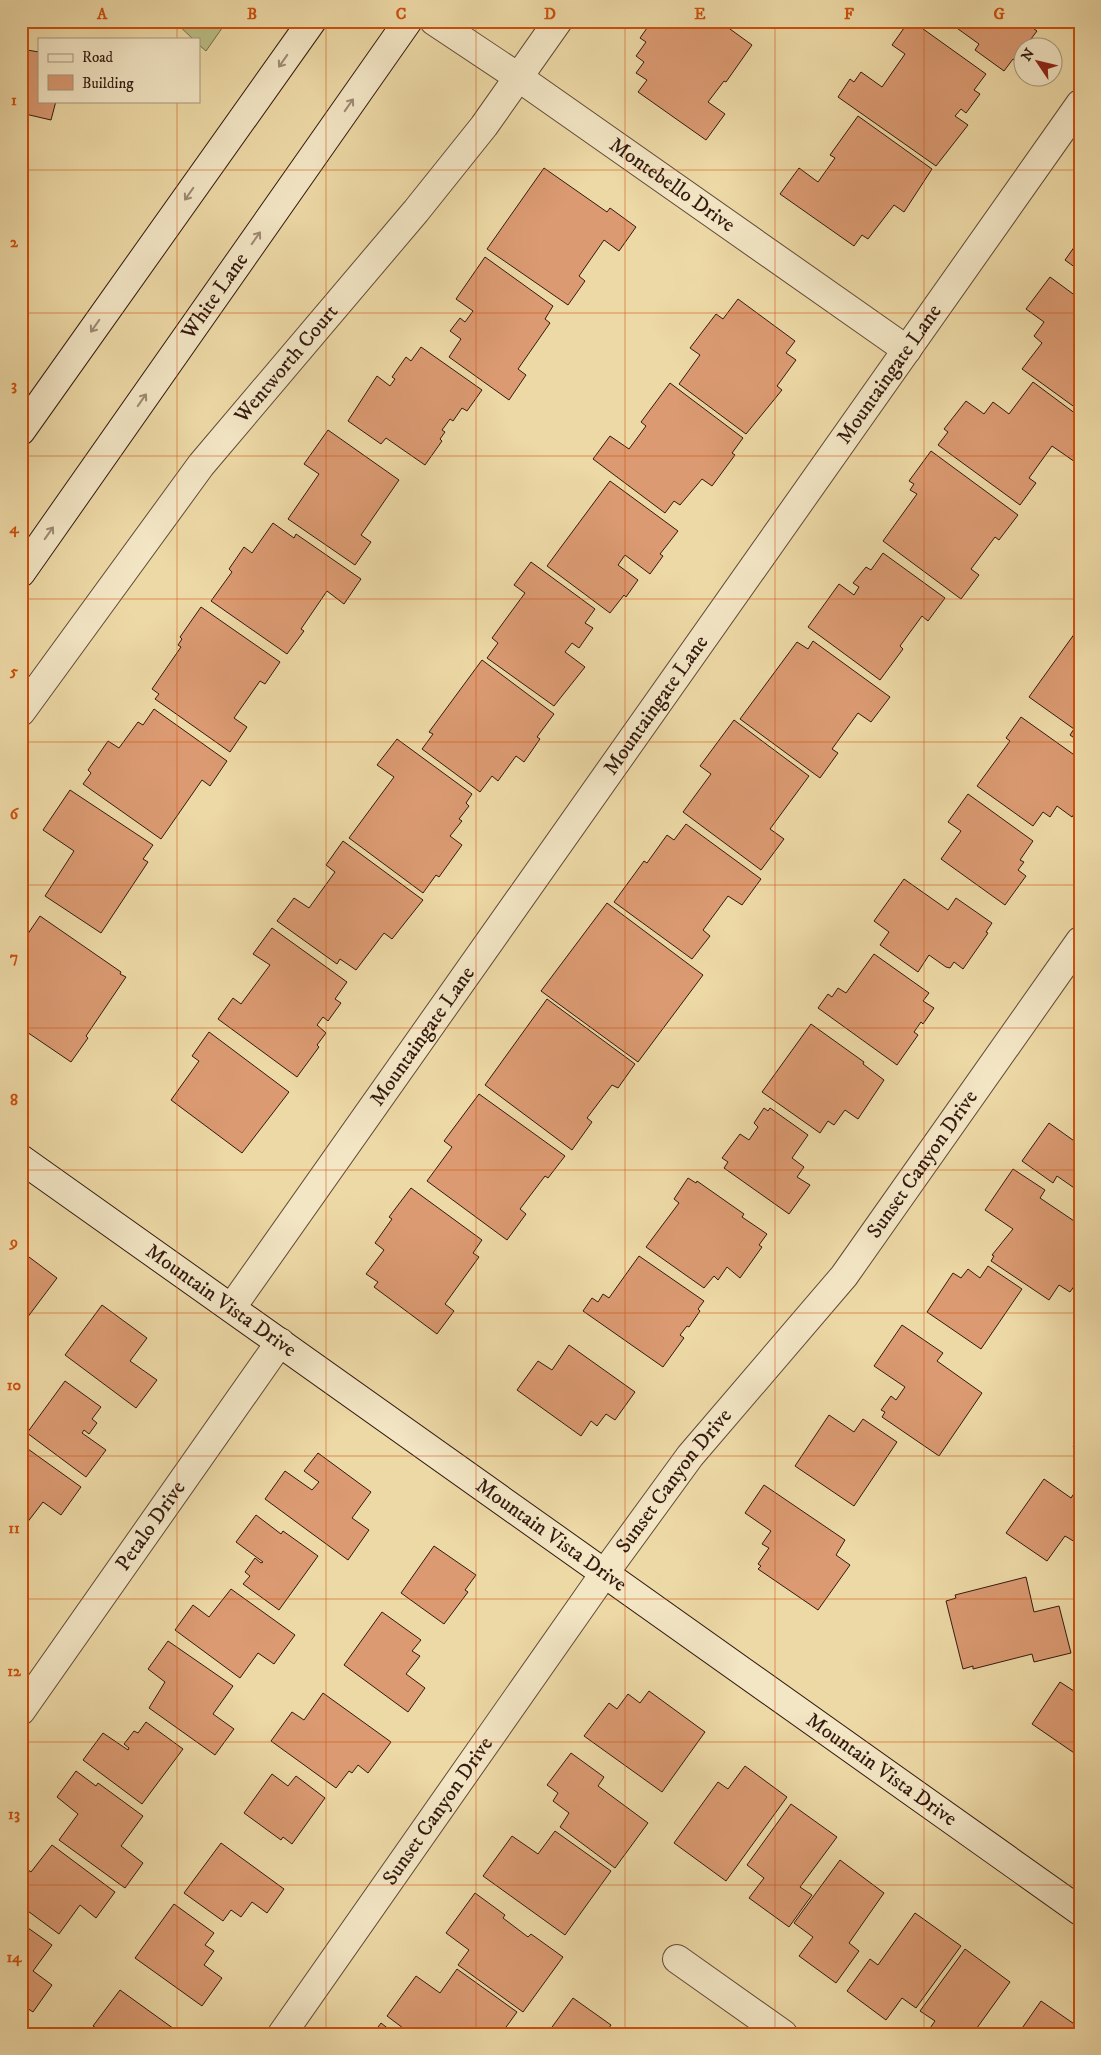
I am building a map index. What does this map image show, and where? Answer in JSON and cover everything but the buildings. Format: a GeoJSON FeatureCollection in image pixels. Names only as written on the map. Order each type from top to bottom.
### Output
{"type":"FeatureCollection","features":[{"type":"Feature","properties":{"kind":"street"},"geometry":{"type":"LineString","coordinates":[[21,431],[312,21]]}},
{"type":"Feature","properties":{"kind":"street","name":"White Lane"},"geometry":{"type":"LineString","coordinates":[[21,573],[408,21]]}},
{"type":"Feature","properties":{"kind":"street","name":"Montebello Drive"},"geometry":{"type":"LineString","coordinates":[[434,21],[907,350]]}},
{"type":"Feature","properties":{"kind":"street","name":"Wentworth Court"},"geometry":{"type":"LineString","coordinates":[[21,712],[202,464],[416,211],[484,126],[558,21]]}},
{"type":"Feature","properties":{"kind":"street","name":"Mountaingate Lane"},"geometry":{"type":"LineString","coordinates":[[232,1307],[1080,104]]}},
{"type":"Feature","properties":{"kind":"street","name":"Sunset Canyon Drive"},"geometry":{"type":"LineString","coordinates":[[282,2034],[604,1574],[690,1456],[844,1276],[1080,941]]}},
{"type":"Feature","properties":{"kind":"street","name":"Mountain Vista Drive"},"geometry":{"type":"LineString","coordinates":[[21,1159],[1080,1911]]}},
{"type":"Feature","properties":{"kind":"street","name":"Petalo Drive"},"geometry":{"type":"LineString","coordinates":[[21,1711],[280,1342]]}},
{"type":"Feature","properties":{"kind":"street"},"geometry":{"type":"LineString","coordinates":[[677,1959],[783,2034]]}},
{"type":"Feature","properties":{"kind":"green space"},"geometry":{"type":"Polygon","coordinates":[[[174,21],[227,21],[206,51],[200,46],[200,38],[192,38],[174,21]]]}}]}
